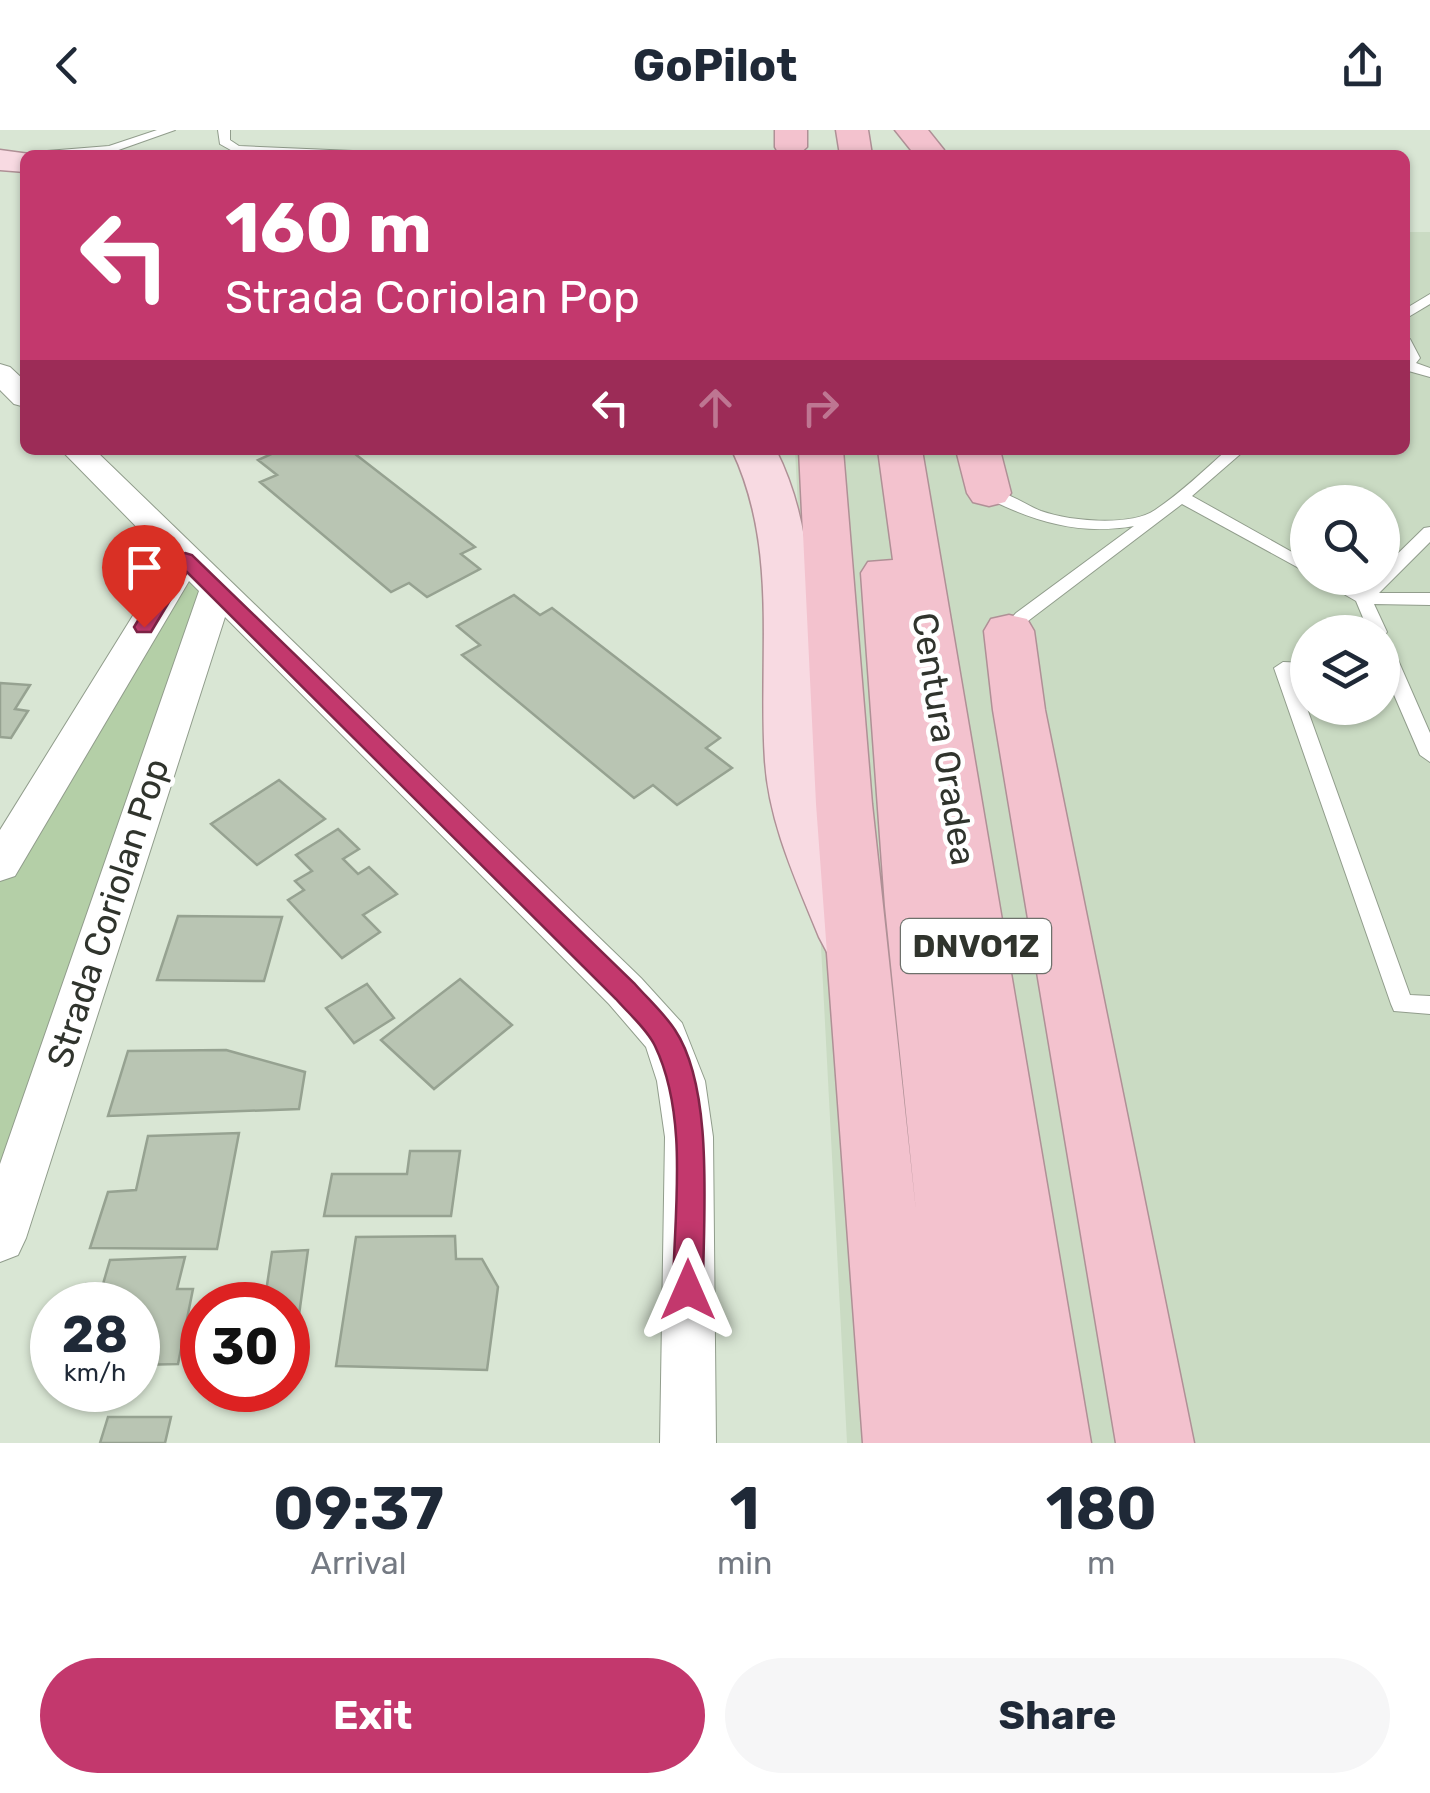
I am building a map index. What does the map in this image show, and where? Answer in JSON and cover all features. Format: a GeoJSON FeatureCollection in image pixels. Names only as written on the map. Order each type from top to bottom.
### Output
{"type":"FeatureCollection","features":[{"type":"Feature","properties":{"kind":"highway"},"geometry":{"type":"LineString","coordinates":[[821,455],[858,957],[902,1443]]}},
{"type":"Feature","properties":{"kind":"highway","name":"Centura Oradea"},"geometry":{"type":"LineString","coordinates":[[874,455],[915,906],[978,1443]]}},
{"type":"Feature","properties":{"kind":"highway","name":"Centura Oradea"},"geometry":{"type":"LineString","coordinates":[[901,455],[1052,1443]]}},
{"type":"Feature","properties":{"kind":"highway"},"geometry":{"type":"LineString","coordinates":[[979,455],[989,493]]}},
{"type":"Feature","properties":{"kind":"highway"},"geometry":{"type":"LineString","coordinates":[[1008,631],[1019,710],[1155,1443]]}},
{"type":"Feature","properties":{"kind":"main road"},"geometry":{"type":"LineString","coordinates":[[757,455],[769,479],[784,548],[792,765],[816,858],[858,957]]}},
{"type":"Feature","properties":{"kind":"street"},"geometry":{"type":"LineString","coordinates":[[0,373],[20,393]]}},
{"type":"Feature","properties":{"kind":"street"},"geometry":{"type":"LineString","coordinates":[[82,455],[625,991],[666,1037],[681,1082],[689,1136],[688,1443]]}},
{"type":"Feature","properties":{"kind":"street"},"geometry":{"type":"LineString","coordinates":[[0,864],[201,574]]}},
{"type":"Feature","properties":{"kind":"street","name":"Strada Coriolan Pop"},"geometry":{"type":"LineString","coordinates":[[0,1238],[201,574]]}},
{"type":"Feature","properties":{"kind":"lane"},"geometry":{"type":"LineString","coordinates":[[100,150],[169,130]]}},
{"type":"Feature","properties":{"kind":"lane"},"geometry":{"type":"LineString","coordinates":[[224,130],[224,141],[236,149],[256,150]]}},
{"type":"Feature","properties":{"kind":"lane"},"geometry":{"type":"LineString","coordinates":[[1008,631],[1022,616],[1232,455]]}},
{"type":"Feature","properties":{"kind":"lane"},"geometry":{"type":"LineString","coordinates":[[989,493],[1027,513],[1068,526],[1099,527],[1157,516]]}},
{"type":"Feature","properties":{"kind":"lane"},"geometry":{"type":"LineString","coordinates":[[1181,497],[1290,558]]}},
{"type":"Feature","properties":{"kind":"lane"},"geometry":{"type":"LineString","coordinates":[[1363,598],[1430,532]]}},
{"type":"Feature","properties":{"kind":"lane"},"geometry":{"type":"LineString","coordinates":[[1357,595],[1430,599]]}},
{"type":"Feature","properties":{"kind":"lane"},"geometry":{"type":"LineString","coordinates":[[1363,598],[1370,615]]}},
{"type":"Feature","properties":{"kind":"lane"},"geometry":{"type":"LineString","coordinates":[[1400,694],[1430,755]]}},
{"type":"Feature","properties":{"kind":"lane"},"geometry":{"type":"LineString","coordinates":[[1304,725],[1402,1004],[1430,1005]]}},
{"type":"Feature","properties":{"kind":"shaded area"},"geometry":{"type":"Polygon","coordinates":[[[1410,232],[1430,232],[1430,1443],[847,1443],[795,455],[1410,455],[1410,232]]]}},
{"type":"Feature","properties":{"kind":"green space"},"geometry":{"type":"Polygon","coordinates":[[[185,559],[217,589],[0,1238],[0,865],[185,559]]]}},
{"type":"Feature","properties":{"kind":"building"},"geometry":{"type":"Polygon","coordinates":[[[269,455],[356,455],[475,547],[461,554],[480,569],[427,597],[409,583],[391,592],[260,482],[277,475],[258,460],[269,455]]]}},
{"type":"Feature","properties":{"kind":"building"},"geometry":{"type":"Polygon","coordinates":[[[514,595],[540,615],[552,608],[720,738],[706,748],[732,768],[677,805],[653,785],[634,798],[462,655],[480,645],[457,626],[514,595]]]}},
{"type":"Feature","properties":{"kind":"building"},"geometry":{"type":"Polygon","coordinates":[[[0,683],[30,685],[15,709],[28,711],[11,738],[0,737],[0,683]]]}},
{"type":"Feature","properties":{"kind":"building"},"geometry":{"type":"Polygon","coordinates":[[[279,780],[325,819],[257,865],[211,824],[279,780]]]}},
{"type":"Feature","properties":{"kind":"building"},"geometry":{"type":"Polygon","coordinates":[[[338,829],[359,849],[343,859],[358,874],[369,867],[397,894],[363,915],[380,932],[342,958],[288,900],[304,890],[295,881],[312,871],[296,855],[338,829]]]}},
{"type":"Feature","properties":{"kind":"building"},"geometry":{"type":"Polygon","coordinates":[[[178,916],[282,917],[264,981],[157,980],[178,916]]]}},
{"type":"Feature","properties":{"kind":"building"},"geometry":{"type":"Polygon","coordinates":[[[460,979],[512,1025],[434,1089],[381,1040],[460,979]]]}},
{"type":"Feature","properties":{"kind":"building"},"geometry":{"type":"Polygon","coordinates":[[[367,984],[394,1018],[354,1043],[326,1008],[367,984]]]}},
{"type":"Feature","properties":{"kind":"building"},"geometry":{"type":"Polygon","coordinates":[[[226,1050],[305,1072],[299,1109],[108,1116],[128,1051],[226,1050]]]}},
{"type":"Feature","properties":{"kind":"building"},"geometry":{"type":"Polygon","coordinates":[[[239,1133],[217,1249],[90,1248],[108,1192],[136,1190],[148,1136],[239,1133]]]}},
{"type":"Feature","properties":{"kind":"building"},"geometry":{"type":"Polygon","coordinates":[[[410,1151],[460,1151],[451,1216],[324,1216],[332,1174],[407,1174],[410,1151]]]}},
{"type":"Feature","properties":{"kind":"building"},"geometry":{"type":"Polygon","coordinates":[[[455,1236],[456,1259],[482,1259],[498,1287],[487,1370],[336,1366],[356,1237],[455,1236]]]}},
{"type":"Feature","properties":{"kind":"building"},"geometry":{"type":"Polygon","coordinates":[[[308,1250],[304,1282],[267,1282],[272,1252],[308,1250]]]}},
{"type":"Feature","properties":{"kind":"building"},"geometry":{"type":"Polygon","coordinates":[[[185,1257],[177,1289],[178,1364],[160,1364],[160,1282],[104,1282],[110,1260],[185,1257]]]}},
{"type":"Feature","properties":{"kind":"building"},"geometry":{"type":"Polygon","coordinates":[[[108,1417],[171,1417],[165,1443],[100,1443],[108,1417]]]}},
{"type":"Feature","properties":{"kind":"route"},"geometry":{"type":"LineString","coordinates":[[144,627],[185,559],[625,991],[666,1037],[681,1082],[689,1136],[688,1290]]}}]}
